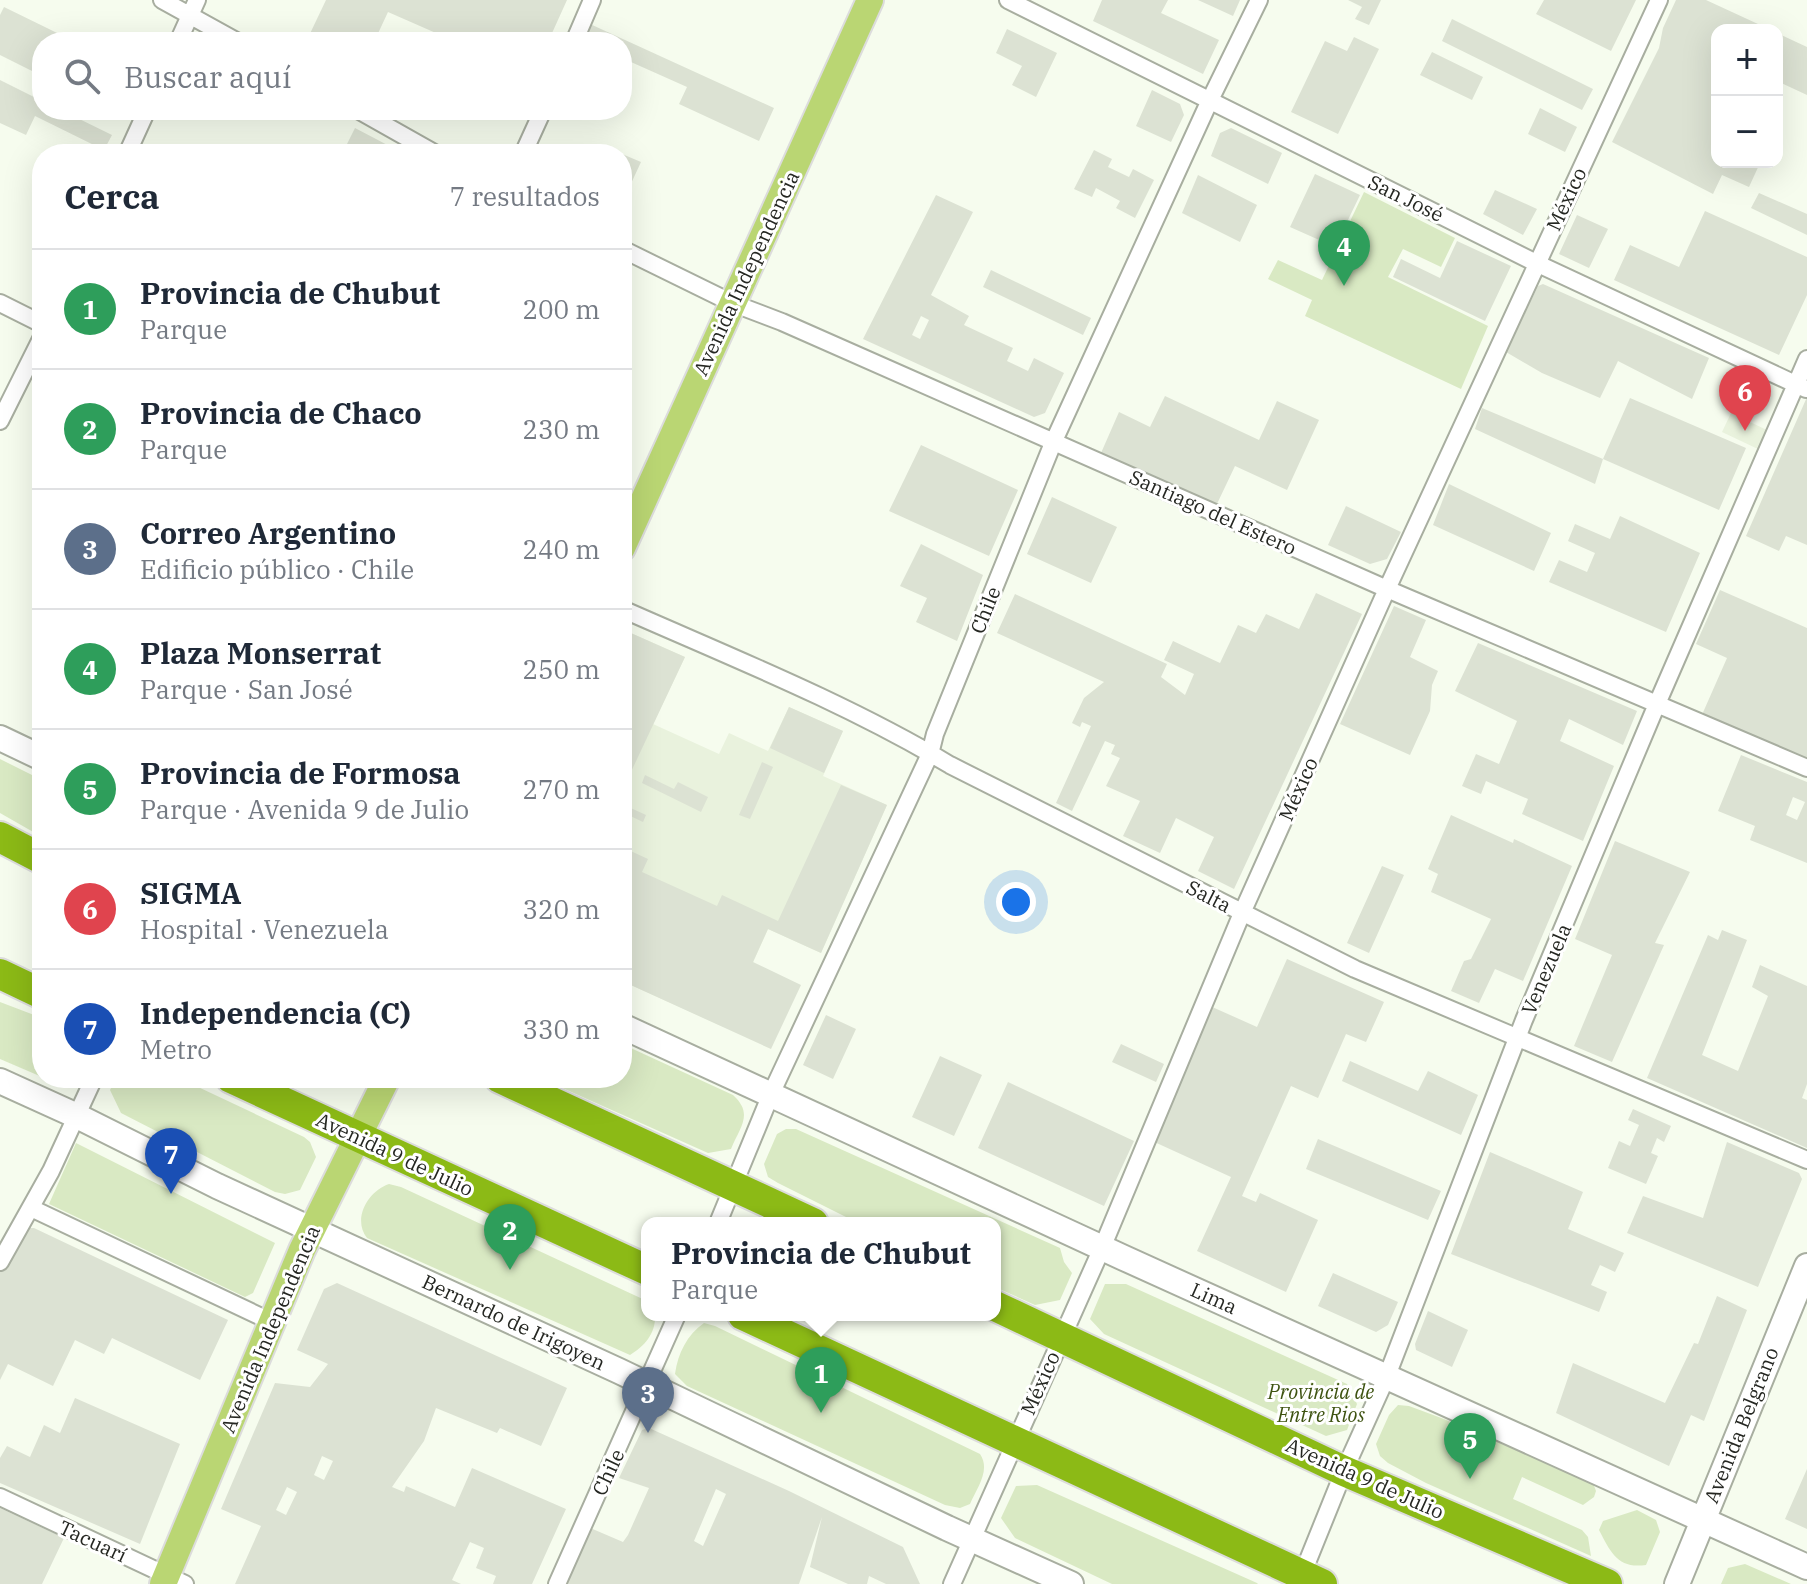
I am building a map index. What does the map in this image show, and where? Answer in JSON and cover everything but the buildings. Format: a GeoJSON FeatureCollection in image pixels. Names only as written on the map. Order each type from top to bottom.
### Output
{"type":"FeatureCollection","features":[{"type":"Feature","properties":{"kind":"highway"},"geometry":{"type":"LineString","coordinates":[[0,837],[32,854]]}},
{"type":"Feature","properties":{"kind":"highway"},"geometry":{"type":"LineString","coordinates":[[0,974],[32,989]]}},
{"type":"Feature","properties":{"kind":"highway","name":"Avenida 9 de Julio"},"geometry":{"type":"LineString","coordinates":[[252,1088],[641,1267]]}},
{"type":"Feature","properties":{"kind":"highway"},"geometry":{"type":"LineString","coordinates":[[521,1088],[800,1217]]}},
{"type":"Feature","properties":{"kind":"highway","name":"Avenida 9 de Julio"},"geometry":{"type":"LineString","coordinates":[[1001,1309],[1344,1471],[1607,1584]]}},
{"type":"Feature","properties":{"kind":"highway"},"geometry":{"type":"LineString","coordinates":[[756,1321],[1308,1581]]}},
{"type":"Feature","properties":{"kind":"main road","name":"Avenida Independencia"},"geometry":{"type":"LineString","coordinates":[[632,526],[870,0]]}},
{"type":"Feature","properties":{"kind":"main road","name":"Avenida Independencia"},"geometry":{"type":"LineString","coordinates":[[172,1581],[272,1322],[312,1230],[382,1088]]}},
{"type":"Feature","properties":{"kind":"street"},"geometry":{"type":"LineString","coordinates":[[162,0],[194,8],[225,32]]}},
{"type":"Feature","properties":{"kind":"street"},"geometry":{"type":"LineString","coordinates":[[578,32],[592,0]]}},
{"type":"Feature","properties":{"kind":"street","name":"San José"},"geometry":{"type":"LineString","coordinates":[[1008,0],[1536,263],[1802,387]]}},
{"type":"Feature","properties":{"kind":"street","name":"Chile"},"geometry":{"type":"LineString","coordinates":[[721,1217],[771,1094],[930,754],[935,734],[1053,443],[1259,0]]}},
{"type":"Feature","properties":{"kind":"street","name":"México"},"geometry":{"type":"LineString","coordinates":[[952,1584],[1102,1248],[1242,913],[1387,589],[1659,0]]}},
{"type":"Feature","properties":{"kind":"street"},"geometry":{"type":"LineString","coordinates":[[183,32],[194,8]]}},
{"type":"Feature","properties":{"kind":"street"},"geometry":{"type":"LineString","coordinates":[[132,144],[142,120]]}},
{"type":"Feature","properties":{"kind":"street"},"geometry":{"type":"LineString","coordinates":[[376,120],[418,144]]}},
{"type":"Feature","properties":{"kind":"street"},"geometry":{"type":"LineString","coordinates":[[528,144],[538,120]]}},
{"type":"Feature","properties":{"kind":"street","name":"Santiago del Estero"},"geometry":{"type":"LineString","coordinates":[[632,254],[732,303],[782,322],[1387,589],[1807,768]]}},
{"type":"Feature","properties":{"kind":"street"},"geometry":{"type":"LineString","coordinates":[[0,303],[32,319]]}},
{"type":"Feature","properties":{"kind":"street"},"geometry":{"type":"LineString","coordinates":[[0,421],[32,357]]}},
{"type":"Feature","properties":{"kind":"street","name":"Venezuela"},"geometry":{"type":"LineString","coordinates":[[1308,1581],[1344,1471],[1387,1376],[1518,1039],[1657,704],[1802,387],[1807,359]]}},
{"type":"Feature","properties":{"kind":"street","name":"Salta"},"geometry":{"type":"LineString","coordinates":[[632,613],[915,743],[930,754],[1355,969],[1807,1160]]}},
{"type":"Feature","properties":{"kind":"street"},"geometry":{"type":"LineString","coordinates":[[0,738],[32,753]]}},
{"type":"Feature","properties":{"kind":"street","name":"Lima"},"geometry":{"type":"LineString","coordinates":[[632,1031],[1102,1248],[1807,1567]]}},
{"type":"Feature","properties":{"kind":"street","name":"Bernardo de Irigoyen"},"geometry":{"type":"LineString","coordinates":[[0,1081],[217,1186],[648,1384],[1071,1584]]}},
{"type":"Feature","properties":{"kind":"street"},"geometry":{"type":"LineString","coordinates":[[0,1262],[31,1208],[90,1088]]}},
{"type":"Feature","properties":{"kind":"street"},"geometry":{"type":"LineString","coordinates":[[31,1208],[272,1322]]}},
{"type":"Feature","properties":{"kind":"street","name":"Avenida Belgrano"},"geometry":{"type":"LineString","coordinates":[[1677,1584],[1807,1266]]}},
{"type":"Feature","properties":{"kind":"street","name":"Chile"},"geometry":{"type":"LineString","coordinates":[[557,1584],[674,1321]]}},
{"type":"Feature","properties":{"kind":"street","name":"Tacuarí"},"geometry":{"type":"LineString","coordinates":[[0,1497],[172,1581]]}},
{"type":"Feature","properties":{"kind":"shaded area"},"geometry":{"type":"Polygon","coordinates":[[[1731,413],[1769,431],[1760,450],[1722,432],[1731,413]]]}},
{"type":"Feature","properties":{"kind":"shaded area"},"geometry":{"type":"Polygon","coordinates":[[[632,634],[685,657],[653,724],[719,754],[729,733],[768,751],[789,707],[843,731],[823,776],[887,805],[821,953],[768,929],[724,1027],[632,986],[632,634]]]}},
{"type":"Feature","properties":{"kind":"green space"},"geometry":{"type":"Polygon","coordinates":[[[1364,192],[1455,238],[1441,267],[1403,249],[1388,277],[1488,326],[1461,389],[1305,316],[1312,300],[1268,279],[1278,260],[1322,280],[1364,192]]]}},
{"type":"Feature","properties":{"kind":"green space"},"geometry":{"type":"Polygon","coordinates":[[[0,759],[32,775],[32,831],[0,813],[0,759]]]}},
{"type":"Feature","properties":{"kind":"green space"},"geometry":{"type":"Polygon","coordinates":[[[0,1002],[32,1014],[32,1073],[0,1059],[0,1002]]]}},
{"type":"Feature","properties":{"kind":"green space"},"geometry":{"type":"Polygon","coordinates":[[[632,1049],[733,1095],[739,1102],[743,1108],[743,1121],[731,1149],[708,1153],[562,1088],[632,1088],[632,1049]]]}},
{"type":"Feature","properties":{"kind":"green space"},"geometry":{"type":"Polygon","coordinates":[[[200,1088],[304,1137],[310,1142],[316,1157],[300,1190],[285,1194],[275,1192],[121,1113],[110,1090],[200,1088]]]}},
{"type":"Feature","properties":{"kind":"green space"},"geometry":{"type":"Polygon","coordinates":[[[786,1129],[796,1129],[991,1217],[846,1217],[768,1177],[764,1164],[777,1134],[786,1129]]]}},
{"type":"Feature","properties":{"kind":"green space"},"geometry":{"type":"Polygon","coordinates":[[[76,1143],[275,1243],[253,1293],[245,1297],[49,1204],[76,1143]]]}},
{"type":"Feature","properties":{"kind":"green space"},"geometry":{"type":"Polygon","coordinates":[[[389,1184],[401,1187],[641,1298],[641,1321],[655,1321],[654,1328],[630,1355],[367,1238],[361,1223],[364,1206],[389,1184]]]}},
{"type":"Feature","properties":{"kind":"green space"},"geometry":{"type":"Polygon","coordinates":[[[1001,1221],[1060,1248],[1064,1262],[1072,1273],[1060,1300],[1035,1305],[1001,1290],[1001,1221]]]}},
{"type":"Feature","properties":{"kind":"green space","name":"Provincia de Entre Rios"},"geometry":{"type":"Polygon","coordinates":[[[1105,1284],[1126,1284],[1347,1384],[1357,1404],[1347,1430],[1326,1436],[1104,1334],[1090,1319],[1105,1284]]]}},
{"type":"Feature","properties":{"kind":"green space"},"geometry":{"type":"Polygon","coordinates":[[[704,1323],[980,1454],[984,1473],[970,1504],[960,1508],[945,1505],[687,1386],[675,1374],[678,1359],[688,1339],[704,1323]]]}},
{"type":"Feature","properties":{"kind":"green space"},"geometry":{"type":"Polygon","coordinates":[[[1398,1405],[1444,1419],[1593,1483],[1596,1491],[1594,1497],[1583,1505],[1522,1477],[1513,1499],[1582,1530],[1588,1537],[1591,1556],[1388,1463],[1380,1456],[1376,1444],[1389,1415],[1398,1405]]]}},
{"type":"Feature","properties":{"kind":"green space"},"geometry":{"type":"Polygon","coordinates":[[[1037,1485],[1258,1584],[1112,1584],[1015,1538],[1001,1518],[1016,1486],[1037,1485]]]}},
{"type":"Feature","properties":{"kind":"green space"},"geometry":{"type":"Polygon","coordinates":[[[1637,1510],[1656,1520],[1660,1532],[1646,1565],[1636,1566],[1616,1558],[1599,1530],[1603,1521],[1637,1510]]]}},
{"type":"Feature","properties":{"kind":"green space"},"geometry":{"type":"Polygon","coordinates":[[[1745,1564],[1791,1584],[1721,1584],[1728,1568],[1745,1564]]]}},
{"type":"Feature","properties":{"kind":"place","name":"Plaza Monserrat"},"geometry":{"type":"Point","coordinates":[1344,286]}},
{"type":"Feature","properties":{"kind":"place","name":"SIGMA"},"geometry":{"type":"Point","coordinates":[1745,431]}},
{"type":"Feature","properties":{"kind":"place","name":"Independencia (C)"},"geometry":{"type":"Point","coordinates":[171,1194]}},
{"type":"Feature","properties":{"kind":"place","name":"Provincia de Chaco"},"geometry":{"type":"Point","coordinates":[510,1270]}},
{"type":"Feature","properties":{"kind":"place","name":"Provincia de Chubut"},"geometry":{"type":"Point","coordinates":[821,1413]}},
{"type":"Feature","properties":{"kind":"place","name":"Correo Argentino"},"geometry":{"type":"Point","coordinates":[648,1433]}},
{"type":"Feature","properties":{"kind":"place","name":"Provincia de Formosa"},"geometry":{"type":"Point","coordinates":[1470,1479]}}]}
